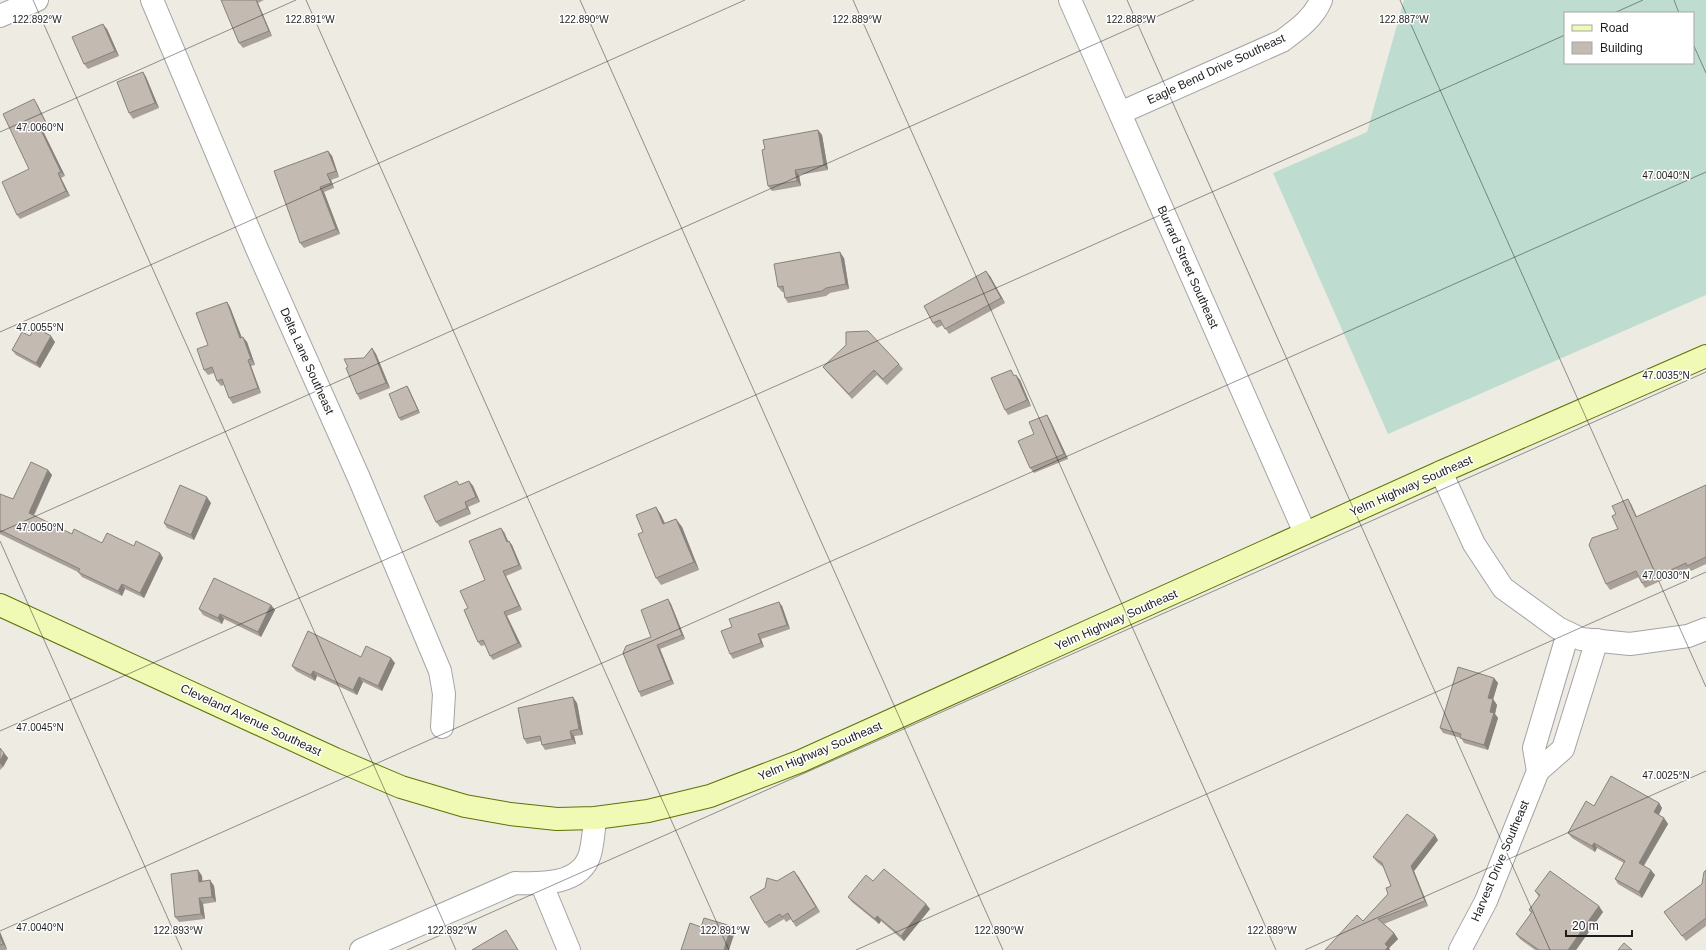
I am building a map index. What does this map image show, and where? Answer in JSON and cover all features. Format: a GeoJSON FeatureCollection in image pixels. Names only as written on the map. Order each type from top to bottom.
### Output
{"type":"FeatureCollection","features":[{"type":"Feature","properties":{"kind":"main road","name":"Yelm Highway Southeast"},"geometry":{"type":"LineString","coordinates":[[510,814],[557,819],[595,818],[648,811],[710,796],[801,761],[1441,472],[1706,356]]}},
{"type":"Feature","properties":{"kind":"main road","name":"Cleveland Avenue Southeast"},"geometry":{"type":"LineString","coordinates":[[0,605],[335,759],[401,787],[465,806],[510,814]]}},
{"type":"Feature","properties":{"kind":"street"},"geometry":{"type":"LineString","coordinates":[[0,16],[37,0]]}},
{"type":"Feature","properties":{"kind":"street","name":"Delta Lane Southeast"},"geometry":{"type":"LineString","coordinates":[[152,0],[257,249],[360,478],[440,671],[444,694],[442,727]]}},
{"type":"Feature","properties":{"kind":"street","name":"Burrard Street Southeast"},"geometry":{"type":"LineString","coordinates":[[1070,0],[1305,533]]}},
{"type":"Feature","properties":{"kind":"street","name":"Eagle Bend Drive Southeast"},"geometry":{"type":"LineString","coordinates":[[1120,113],[1282,41],[1300,28],[1321,0]]}},
{"type":"Feature","properties":{"kind":"street"},"geometry":{"type":"LineString","coordinates":[[1441,472],[1474,544],[1503,588],[1558,628],[1581,639],[1630,644],[1688,636],[1706,629]]}},
{"type":"Feature","properties":{"kind":"street"},"geometry":{"type":"LineString","coordinates":[[1538,771],[1534,748],[1568,633]]}},
{"type":"Feature","properties":{"kind":"street","name":"Harvest Drive Southeast"},"geometry":{"type":"LineString","coordinates":[[1460,950],[1486,900],[1538,771],[1563,748],[1596,640]]}},
{"type":"Feature","properties":{"kind":"street"},"geometry":{"type":"LineString","coordinates":[[361,950],[515,883],[542,884],[563,880],[580,870],[590,856],[595,818]]}},
{"type":"Feature","properties":{"kind":"street"},"geometry":{"type":"LineString","coordinates":[[542,884],[569,950]]}},
{"type":"Feature","properties":{"kind":"green space"},"geometry":{"type":"Polygon","coordinates":[[[1404,0],[1706,0],[1706,295],[1388,434],[1273,173],[1367,132],[1404,0]]]}},
{"type":"Feature","properties":{"kind":"building"},"geometry":{"type":"Polygon","coordinates":[[[221,0],[256,0],[269,31],[239,43],[221,0]]]}},
{"type":"Feature","properties":{"kind":"building"},"geometry":{"type":"Polygon","coordinates":[[[103,24],[115,51],[84,64],[72,37],[103,24]]]}},
{"type":"Feature","properties":{"kind":"building"},"geometry":{"type":"Polygon","coordinates":[[[143,72],[155,103],[129,113],[117,82],[143,72]]]}},
{"type":"Feature","properties":{"kind":"building"},"geometry":{"type":"Polygon","coordinates":[[[34,99],[46,123],[39,126],[61,172],[58,173],[66,191],[17,215],[2,182],[29,169],[3,114],[34,99]]]}},
{"type":"Feature","properties":{"kind":"building"},"geometry":{"type":"Polygon","coordinates":[[[818,130],[824,165],[795,170],[797,181],[768,186],[762,150],[765,149],[763,140],[818,130]]]}},
{"type":"Feature","properties":{"kind":"building"},"geometry":{"type":"Polygon","coordinates":[[[328,151],[336,171],[327,174],[331,183],[320,187],[336,229],[300,243],[274,171],[328,151]]]}},
{"type":"Feature","properties":{"kind":"building"},"geometry":{"type":"Polygon","coordinates":[[[840,252],[846,284],[826,288],[822,291],[785,298],[783,286],[778,287],[774,264],[840,252]]]}},
{"type":"Feature","properties":{"kind":"building"},"geometry":{"type":"Polygon","coordinates":[[[986,271],[1001,298],[945,329],[940,320],[933,323],[924,306],[986,271]]]}},
{"type":"Feature","properties":{"kind":"building"},"geometry":{"type":"Polygon","coordinates":[[[227,302],[240,338],[243,337],[251,359],[248,360],[258,388],[229,398],[222,379],[217,381],[212,367],[204,370],[197,349],[208,345],[196,313],[227,302]]]}},
{"type":"Feature","properties":{"kind":"building"},"geometry":{"type":"Polygon","coordinates":[[[35,327],[51,336],[36,363],[12,350],[22,332],[30,336],[35,327]]]}},
{"type":"Feature","properties":{"kind":"building"},"geometry":{"type":"Polygon","coordinates":[[[868,331],[899,364],[883,379],[874,370],[849,394],[823,367],[846,345],[846,332],[868,331]]]}},
{"type":"Feature","properties":{"kind":"building"},"geometry":{"type":"Polygon","coordinates":[[[372,348],[386,383],[357,394],[346,368],[348,367],[344,359],[364,358],[372,348]]]}},
{"type":"Feature","properties":{"kind":"building"},"geometry":{"type":"Polygon","coordinates":[[[1011,370],[1014,376],[1016,375],[1027,400],[1005,410],[991,378],[1011,370]]]}},
{"type":"Feature","properties":{"kind":"building"},"geometry":{"type":"Polygon","coordinates":[[[407,386],[418,410],[399,418],[389,394],[407,386]]]}},
{"type":"Feature","properties":{"kind":"building"},"geometry":{"type":"Polygon","coordinates":[[[1047,415],[1064,454],[1030,468],[1018,441],[1034,434],[1029,422],[1047,415]]]}},
{"type":"Feature","properties":{"kind":"building"},"geometry":{"type":"Polygon","coordinates":[[[31,462],[48,470],[29,513],[72,534],[74,529],[102,543],[107,533],[134,546],[136,541],[160,553],[140,593],[122,584],[118,591],[78,572],[80,569],[0,530],[0,494],[13,499],[31,462]]]}},
{"type":"Feature","properties":{"kind":"building"},"geometry":{"type":"Polygon","coordinates":[[[457,481],[459,485],[469,481],[476,497],[465,502],[467,508],[436,522],[424,496],[457,481]]]}},
{"type":"Feature","properties":{"kind":"building"},"geometry":{"type":"Polygon","coordinates":[[[180,485],[207,497],[191,535],[164,523],[180,485]]]}},
{"type":"Feature","properties":{"kind":"building"},"geometry":{"type":"Polygon","coordinates":[[[1706,485],[1706,557],[1687,566],[1686,563],[1642,583],[1636,571],[1606,584],[1589,545],[1592,538],[1618,529],[1612,516],[1616,514],[1612,506],[1628,499],[1636,517],[1706,485]]]}},
{"type":"Feature","properties":{"kind":"building"},"geometry":{"type":"Polygon","coordinates":[[[656,507],[663,524],[676,519],[694,562],[656,578],[638,534],[643,532],[636,515],[656,507]]]}},
{"type":"Feature","properties":{"kind":"building"},"geometry":{"type":"Polygon","coordinates":[[[501,528],[507,542],[509,541],[519,565],[503,571],[519,606],[504,612],[518,643],[490,656],[483,640],[478,642],[464,610],[468,608],[460,591],[485,580],[469,541],[501,528]]]}},
{"type":"Feature","properties":{"kind":"building"},"geometry":{"type":"Polygon","coordinates":[[[214,578],[271,605],[258,632],[220,614],[218,618],[199,609],[214,578]]]}},
{"type":"Feature","properties":{"kind":"building"},"geometry":{"type":"Polygon","coordinates":[[[668,599],[682,635],[657,645],[671,680],[639,692],[623,653],[626,646],[651,637],[641,610],[668,599]]]}},
{"type":"Feature","properties":{"kind":"building"},"geometry":{"type":"Polygon","coordinates":[[[779,602],[787,625],[758,634],[761,643],[730,654],[721,631],[732,627],[729,619],[779,602]]]}},
{"type":"Feature","properties":{"kind":"building"},"geometry":{"type":"Polygon","coordinates":[[[308,631],[361,657],[366,646],[391,658],[378,686],[359,677],[353,690],[313,671],[311,675],[292,666],[308,631]]]}},
{"type":"Feature","properties":{"kind":"building"},"geometry":{"type":"Polygon","coordinates":[[[1458,667],[1494,678],[1488,698],[1493,699],[1490,712],[1494,713],[1484,745],[1460,738],[1461,734],[1440,728],[1458,667]]]}},
{"type":"Feature","properties":{"kind":"building"},"geometry":{"type":"Polygon","coordinates":[[[573,697],[579,729],[570,731],[572,739],[542,745],[540,736],[524,739],[518,708],[573,697]]]}},
{"type":"Feature","properties":{"kind":"building"},"geometry":{"type":"Polygon","coordinates":[[[0,748],[4,753],[0,761],[0,748]]]}},
{"type":"Feature","properties":{"kind":"building"},"geometry":{"type":"Polygon","coordinates":[[[1611,776],[1659,803],[1654,812],[1664,818],[1639,863],[1651,870],[1639,892],[1615,879],[1625,861],[1594,843],[1592,846],[1568,833],[1586,801],[1594,806],[1611,776]]]}},
{"type":"Feature","properties":{"kind":"building"},"geometry":{"type":"Polygon","coordinates":[[[1407,814],[1435,835],[1411,866],[1425,901],[1378,919],[1394,933],[1385,944],[1388,947],[1385,950],[1325,950],[1357,915],[1363,921],[1388,894],[1386,888],[1391,886],[1382,863],[1373,857],[1407,814]]]}},
{"type":"Feature","properties":{"kind":"building"},"geometry":{"type":"Polygon","coordinates":[[[884,869],[926,904],[901,936],[877,916],[875,919],[848,897],[866,875],[873,881],[884,869]]]}},
{"type":"Feature","properties":{"kind":"building"},"geometry":{"type":"Polygon","coordinates":[[[198,870],[199,882],[210,880],[212,897],[199,898],[201,914],[175,917],[171,874],[198,870]]]}},
{"type":"Feature","properties":{"kind":"building"},"geometry":{"type":"Polygon","coordinates":[[[1706,870],[1706,918],[1682,936],[1664,912],[1702,884],[1704,872],[1706,870]]]}},
{"type":"Feature","properties":{"kind":"building"},"geometry":{"type":"Polygon","coordinates":[[[794,871],[816,907],[793,922],[788,913],[782,917],[780,914],[765,923],[750,897],[765,888],[767,878],[777,881],[794,871]]]}},
{"type":"Feature","properties":{"kind":"building"},"geometry":{"type":"Polygon","coordinates":[[[1550,871],[1599,906],[1568,950],[1539,950],[1516,934],[1532,912],[1529,910],[1540,895],[1535,891],[1550,871]]]}},
{"type":"Feature","properties":{"kind":"building"},"geometry":{"type":"Polygon","coordinates":[[[704,918],[731,926],[724,950],[681,950],[690,923],[701,927],[704,918]]]}},
{"type":"Feature","properties":{"kind":"building"},"geometry":{"type":"Polygon","coordinates":[[[506,930],[518,950],[472,950],[506,930]]]}},
{"type":"Feature","properties":{"kind":"building"},"geometry":{"type":"Polygon","coordinates":[[[0,936],[3,944],[0,945],[0,936]]]}},
{"type":"Feature","properties":{"kind":"building"},"geometry":{"type":"Polygon","coordinates":[[[1624,943],[1632,950],[1618,950],[1624,943]]]}}]}
